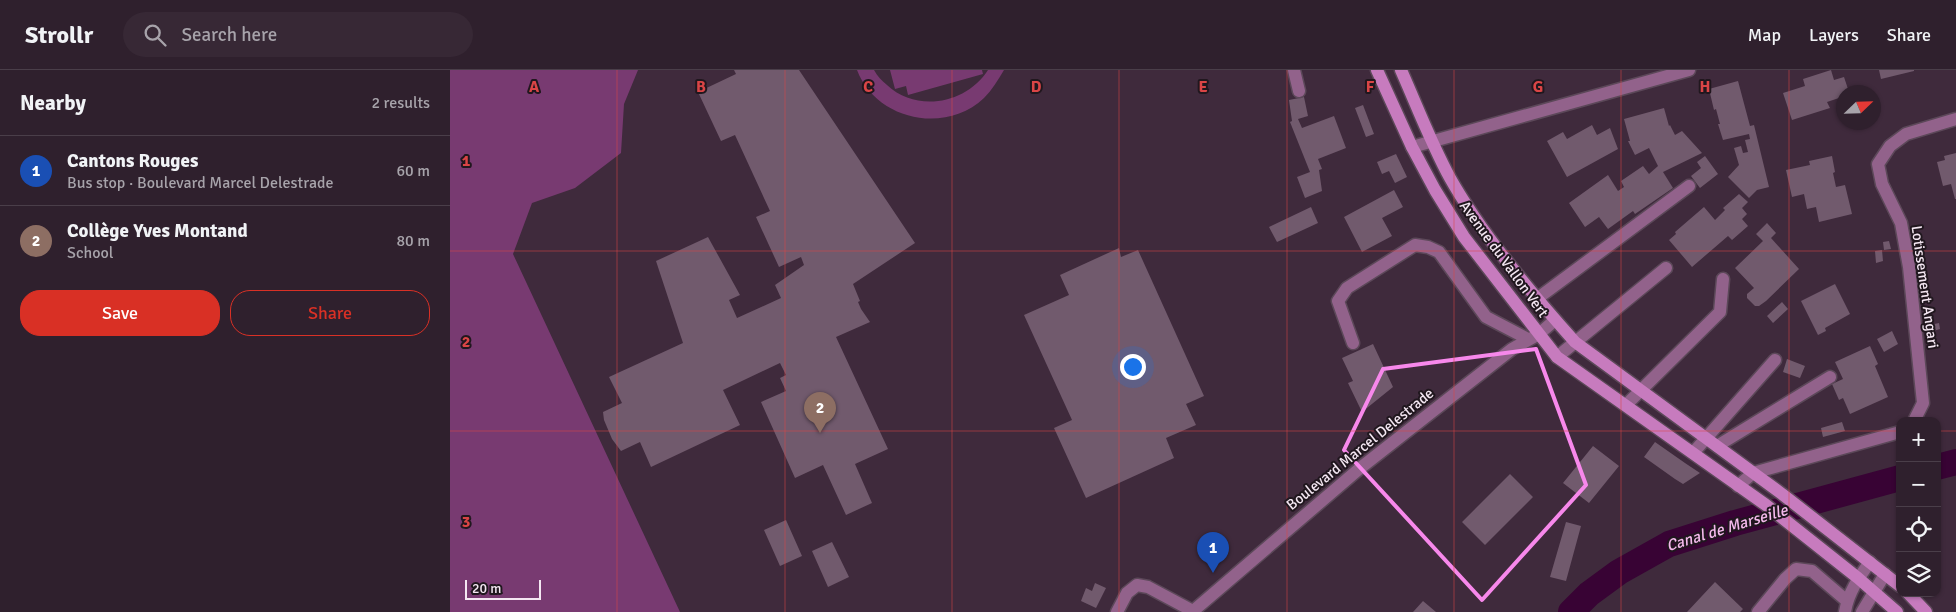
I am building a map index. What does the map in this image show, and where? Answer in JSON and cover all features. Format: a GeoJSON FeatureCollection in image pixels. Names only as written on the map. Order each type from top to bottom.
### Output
{"type":"FeatureCollection","features":[{"type":"Feature","properties":{"kind":"main road","name":"Avenue du Vallon Vert"},"geometry":{"type":"LineString","coordinates":[[1377,70],[1412,146],[1435,190],[1464,237],[1533,336],[1557,356],[1806,535],[1897,612]]}},
{"type":"Feature","properties":{"kind":"main road","name":"Avenue du Vallon Vert"},"geometry":{"type":"LineString","coordinates":[[1401,70],[1450,178],[1483,228],[1574,342],[1782,494],[1896,583]]}},
{"type":"Feature","properties":{"kind":"main road"},"geometry":{"type":"LineString","coordinates":[[1912,597],[1926,612]]}},
{"type":"Feature","properties":{"kind":"street"},"geometry":{"type":"LineString","coordinates":[[1294,70],[1299,91]]}},
{"type":"Feature","properties":{"kind":"street"},"geometry":{"type":"LineString","coordinates":[[1412,146],[1689,70]]}},
{"type":"Feature","properties":{"kind":"street","name":"Lotissement Angari"},"geometry":{"type":"LineString","coordinates":[[1916,417],[1923,403],[1909,267],[1901,223],[1882,184],[1878,164],[1890,146],[1906,134],[1956,119]]}},
{"type":"Feature","properties":{"kind":"street"},"geometry":{"type":"LineString","coordinates":[[1538,298],[1688,186]]}},
{"type":"Feature","properties":{"kind":"street"},"geometry":{"type":"LineString","coordinates":[[1353,343],[1338,301],[1347,288],[1415,245],[1428,247],[1439,252],[1486,318],[1533,336]]}},
{"type":"Feature","properties":{"kind":"street"},"geometry":{"type":"LineString","coordinates":[[1557,356],[1666,268]]}},
{"type":"Feature","properties":{"kind":"street"},"geometry":{"type":"LineString","coordinates":[[1626,406],[1720,312],[1724,279]]}},
{"type":"Feature","properties":{"kind":"street","name":"Boulevard Marcel Delestrade"},"geometry":{"type":"LineString","coordinates":[[1193,612],[1359,469],[1512,349],[1555,320]]}},
{"type":"Feature","properties":{"kind":"street"},"geometry":{"type":"LineString","coordinates":[[1693,454],[1776,360]]}},
{"type":"Feature","properties":{"kind":"street"},"geometry":{"type":"LineString","coordinates":[[1717,446],[1830,376]]}},
{"type":"Feature","properties":{"kind":"street"},"geometry":{"type":"LineString","coordinates":[[1738,486],[1753,473],[1896,433]]}},
{"type":"Feature","properties":{"kind":"street"},"geometry":{"type":"LineString","coordinates":[[1758,612],[1785,579],[1796,569],[1812,571],[1846,606],[1858,578],[1870,562]]}},
{"type":"Feature","properties":{"kind":"street"},"geometry":{"type":"LineString","coordinates":[[1862,612],[1886,574]]}},
{"type":"Feature","properties":{"kind":"street"},"geometry":{"type":"LineString","coordinates":[[1117,612],[1127,593],[1137,585],[1148,587],[1193,612]]}},
{"type":"Feature","properties":{"kind":"highlighted area"},"geometry":{"type":"Polygon","coordinates":[[[1536,349],[1586,485],[1482,600],[1344,450],[1383,369],[1536,349]]]}},
{"type":"Feature","properties":{"kind":"shaded area"},"geometry":{"type":"Polygon","coordinates":[[[450,70],[638,70],[624,104],[621,153],[575,188],[532,203],[513,254],[680,612],[450,612],[450,70]]]}},
{"type":"Feature","properties":{"kind":"shaded area"},"geometry":{"type":"Polygon","coordinates":[[[857,70],[874,70],[883,82],[899,94],[926,102],[941,101],[967,91],[979,82],[988,70],[1004,70],[987,95],[968,109],[950,116],[932,119],[913,117],[895,111],[879,101],[866,87],[857,70]]]}},
{"type":"Feature","properties":{"kind":"shaded area"},"geometry":{"type":"Polygon","coordinates":[[[890,70],[982,70],[983,74],[908,95],[906,86],[895,89],[890,70]]]}},
{"type":"Feature","properties":{"kind":"building"},"geometry":{"type":"Polygon","coordinates":[[[734,70],[799,70],[915,243],[853,284],[861,309],[870,322],[836,337],[888,449],[855,464],[872,503],[846,515],[823,465],[795,478],[761,402],[786,391],[780,378],[786,375],[780,363],[723,390],[740,425],[651,467],[640,442],[621,451],[612,439],[604,420],[603,412],[622,403],[609,377],[683,343],[656,261],[708,237],[740,295],[729,300],[737,318],[781,298],[775,285],[804,265],[801,257],[779,267],[756,217],[770,211],[735,135],[721,141],[698,92],[736,74],[734,70]]]}},
{"type":"Feature","properties":{"kind":"building"},"geometry":{"type":"Polygon","coordinates":[[[1831,70],[1834,80],[1844,77],[1847,85],[1836,85],[1836,99],[1827,102],[1830,108],[1792,120],[1783,93],[1805,86],[1803,79],[1831,70]]]}},
{"type":"Feature","properties":{"kind":"building"},"geometry":{"type":"Polygon","coordinates":[[[1879,70],[1914,70],[1914,71],[1881,79],[1879,70]]]}},
{"type":"Feature","properties":{"kind":"building"},"geometry":{"type":"Polygon","coordinates":[[[1738,81],[1750,126],[1754,125],[1769,187],[1757,190],[1749,198],[1728,177],[1739,165],[1734,148],[1741,146],[1743,153],[1748,152],[1745,140],[1750,139],[1749,134],[1723,140],[1709,89],[1738,81]]]}},
{"type":"Feature","properties":{"kind":"building"},"geometry":{"type":"Polygon","coordinates":[[[1304,97],[1308,116],[1298,119],[1302,128],[1334,116],[1346,148],[1318,159],[1322,169],[1319,170],[1322,191],[1305,198],[1297,177],[1310,172],[1290,122],[1292,121],[1289,100],[1304,97]]]}},
{"type":"Feature","properties":{"kind":"building"},"geometry":{"type":"Polygon","coordinates":[[[1363,105],[1374,134],[1366,137],[1355,108],[1363,105]]]}},
{"type":"Feature","properties":{"kind":"building"},"geometry":{"type":"Polygon","coordinates":[[[1664,108],[1669,126],[1675,135],[1682,131],[1702,153],[1663,172],[1673,188],[1635,214],[1633,211],[1608,229],[1599,217],[1585,227],[1569,203],[1608,175],[1618,191],[1624,187],[1621,181],[1643,166],[1649,174],[1658,166],[1649,148],[1635,155],[1628,141],[1630,141],[1624,119],[1664,108]]]}},
{"type":"Feature","properties":{"kind":"building"},"geometry":{"type":"Polygon","coordinates":[[[1592,125],[1597,135],[1610,128],[1618,149],[1567,177],[1547,141],[1563,132],[1567,139],[1592,125]]]}},
{"type":"Feature","properties":{"kind":"building"},"geometry":{"type":"Polygon","coordinates":[[[1956,153],[1955,199],[1951,184],[1943,186],[1937,162],[1945,160],[1944,156],[1956,153]]]}},
{"type":"Feature","properties":{"kind":"building"},"geometry":{"type":"Polygon","coordinates":[[[1396,154],[1407,177],[1395,183],[1389,171],[1382,174],[1377,162],[1396,154]]]}},
{"type":"Feature","properties":{"kind":"building"},"geometry":{"type":"Polygon","coordinates":[[[1705,156],[1718,174],[1700,188],[1691,176],[1701,168],[1697,162],[1705,156]]]}},
{"type":"Feature","properties":{"kind":"building"},"geometry":{"type":"Polygon","coordinates":[[[1832,156],[1836,187],[1845,185],[1852,214],[1819,222],[1816,207],[1807,209],[1804,194],[1792,197],[1786,170],[1810,165],[1809,161],[1832,156]]]}},
{"type":"Feature","properties":{"kind":"building"},"geometry":{"type":"Polygon","coordinates":[[[1394,190],[1403,207],[1382,218],[1392,236],[1362,252],[1344,217],[1394,190]]]}},
{"type":"Feature","properties":{"kind":"building"},"geometry":{"type":"Polygon","coordinates":[[[1739,194],[1748,202],[1742,208],[1747,214],[1742,219],[1748,226],[1732,240],[1728,236],[1692,267],[1669,240],[1676,234],[1675,232],[1704,207],[1715,220],[1725,210],[1723,208],[1739,194]]]}},
{"type":"Feature","properties":{"kind":"building"},"geometry":{"type":"Polygon","coordinates":[[[1311,207],[1318,223],[1277,242],[1269,227],[1311,207]]]}},
{"type":"Feature","properties":{"kind":"building"},"geometry":{"type":"Polygon","coordinates":[[[1767,223],[1776,233],[1771,238],[1799,269],[1766,301],[1759,306],[1755,306],[1747,298],[1747,294],[1754,288],[1735,268],[1763,241],[1756,234],[1767,223]]]}},
{"type":"Feature","properties":{"kind":"building"},"geometry":{"type":"Polygon","coordinates":[[[1889,241],[1891,249],[1884,250],[1883,242],[1889,241]]]}},
{"type":"Feature","properties":{"kind":"building"},"geometry":{"type":"Polygon","coordinates":[[[1119,248],[1121,257],[1138,250],[1204,396],[1186,404],[1196,425],[1166,438],[1174,458],[1086,498],[1054,428],[1072,420],[1024,315],[1069,295],[1060,275],[1119,248]]]}},
{"type":"Feature","properties":{"kind":"building"},"geometry":{"type":"Polygon","coordinates":[[[1882,250],[1883,261],[1876,263],[1875,251],[1882,250]]]}},
{"type":"Feature","properties":{"kind":"building"},"geometry":{"type":"Polygon","coordinates":[[[1835,284],[1850,314],[1825,328],[1826,331],[1818,335],[1801,301],[1835,284]]]}},
{"type":"Feature","properties":{"kind":"building"},"geometry":{"type":"Polygon","coordinates":[[[1782,302],[1788,309],[1773,323],[1767,316],[1782,302]]]}},
{"type":"Feature","properties":{"kind":"building"},"geometry":{"type":"Polygon","coordinates":[[[1939,323],[1940,329],[1930,332],[1930,325],[1939,323]]]}},
{"type":"Feature","properties":{"kind":"building"},"geometry":{"type":"Polygon","coordinates":[[[1892,331],[1898,344],[1884,352],[1877,339],[1892,331]]]}},
{"type":"Feature","properties":{"kind":"building"},"geometry":{"type":"Polygon","coordinates":[[[1373,344],[1393,387],[1362,412],[1348,383],[1353,381],[1342,358],[1373,344]]]}},
{"type":"Feature","properties":{"kind":"building"},"geometry":{"type":"Polygon","coordinates":[[[1870,346],[1878,364],[1875,366],[1888,397],[1850,414],[1843,398],[1839,400],[1832,384],[1843,379],[1835,362],[1870,346]]]}},
{"type":"Feature","properties":{"kind":"building"},"geometry":{"type":"Polygon","coordinates":[[[1787,359],[1805,366],[1800,378],[1783,372],[1787,359]]]}},
{"type":"Feature","properties":{"kind":"building"},"geometry":{"type":"Polygon","coordinates":[[[1842,422],[1845,431],[1823,437],[1821,428],[1842,422]]]}},
{"type":"Feature","properties":{"kind":"building"},"geometry":{"type":"Polygon","coordinates":[[[1655,442],[1700,473],[1683,484],[1675,479],[1644,457],[1655,442]]]}},
{"type":"Feature","properties":{"kind":"building"},"geometry":{"type":"Polygon","coordinates":[[[1593,446],[1619,466],[1589,503],[1563,483],[1593,446]]]}},
{"type":"Feature","properties":{"kind":"building"},"geometry":{"type":"Polygon","coordinates":[[[1510,474],[1533,497],[1485,545],[1462,522],[1510,474]]]}},
{"type":"Feature","properties":{"kind":"building"},"geometry":{"type":"Polygon","coordinates":[[[786,520],[802,556],[780,566],[764,530],[786,520]]]}},
{"type":"Feature","properties":{"kind":"building"},"geometry":{"type":"Polygon","coordinates":[[[1566,522],[1581,526],[1566,581],[1550,577],[1566,522]]]}},
{"type":"Feature","properties":{"kind":"building"},"geometry":{"type":"Polygon","coordinates":[[[832,542],[849,577],[828,587],[812,551],[832,542]]]}},
{"type":"Feature","properties":{"kind":"building"},"geometry":{"type":"Polygon","coordinates":[[[1715,582],[1743,609],[1740,612],[1687,612],[1715,582]]]}},
{"type":"Feature","properties":{"kind":"building"},"geometry":{"type":"Polygon","coordinates":[[[1095,583],[1106,588],[1096,608],[1081,601],[1086,588],[1092,591],[1095,583]]]}},
{"type":"Feature","properties":{"kind":"building"},"geometry":{"type":"Polygon","coordinates":[[[1423,601],[1436,612],[1413,612],[1423,601]]]}},
{"type":"Feature","properties":{"kind":"waterway","name":"Canal de Marseille"},"geometry":{"type":"LineString","coordinates":[[1941,466],[1956,462]]}},
{"type":"Feature","properties":{"kind":"waterway","name":"Canal de Marseille"},"geometry":{"type":"LineString","coordinates":[[1571,612],[1589,594],[1619,572],[1669,544],[1735,523],[1896,479]]}},
{"type":"Feature","properties":{"kind":"place","name":"Collège Yves Montand"},"geometry":{"type":"Point","coordinates":[820,433]}},
{"type":"Feature","properties":{"kind":"place","name":"Cantons Rouges"},"geometry":{"type":"Point","coordinates":[1213,573]}}]}
